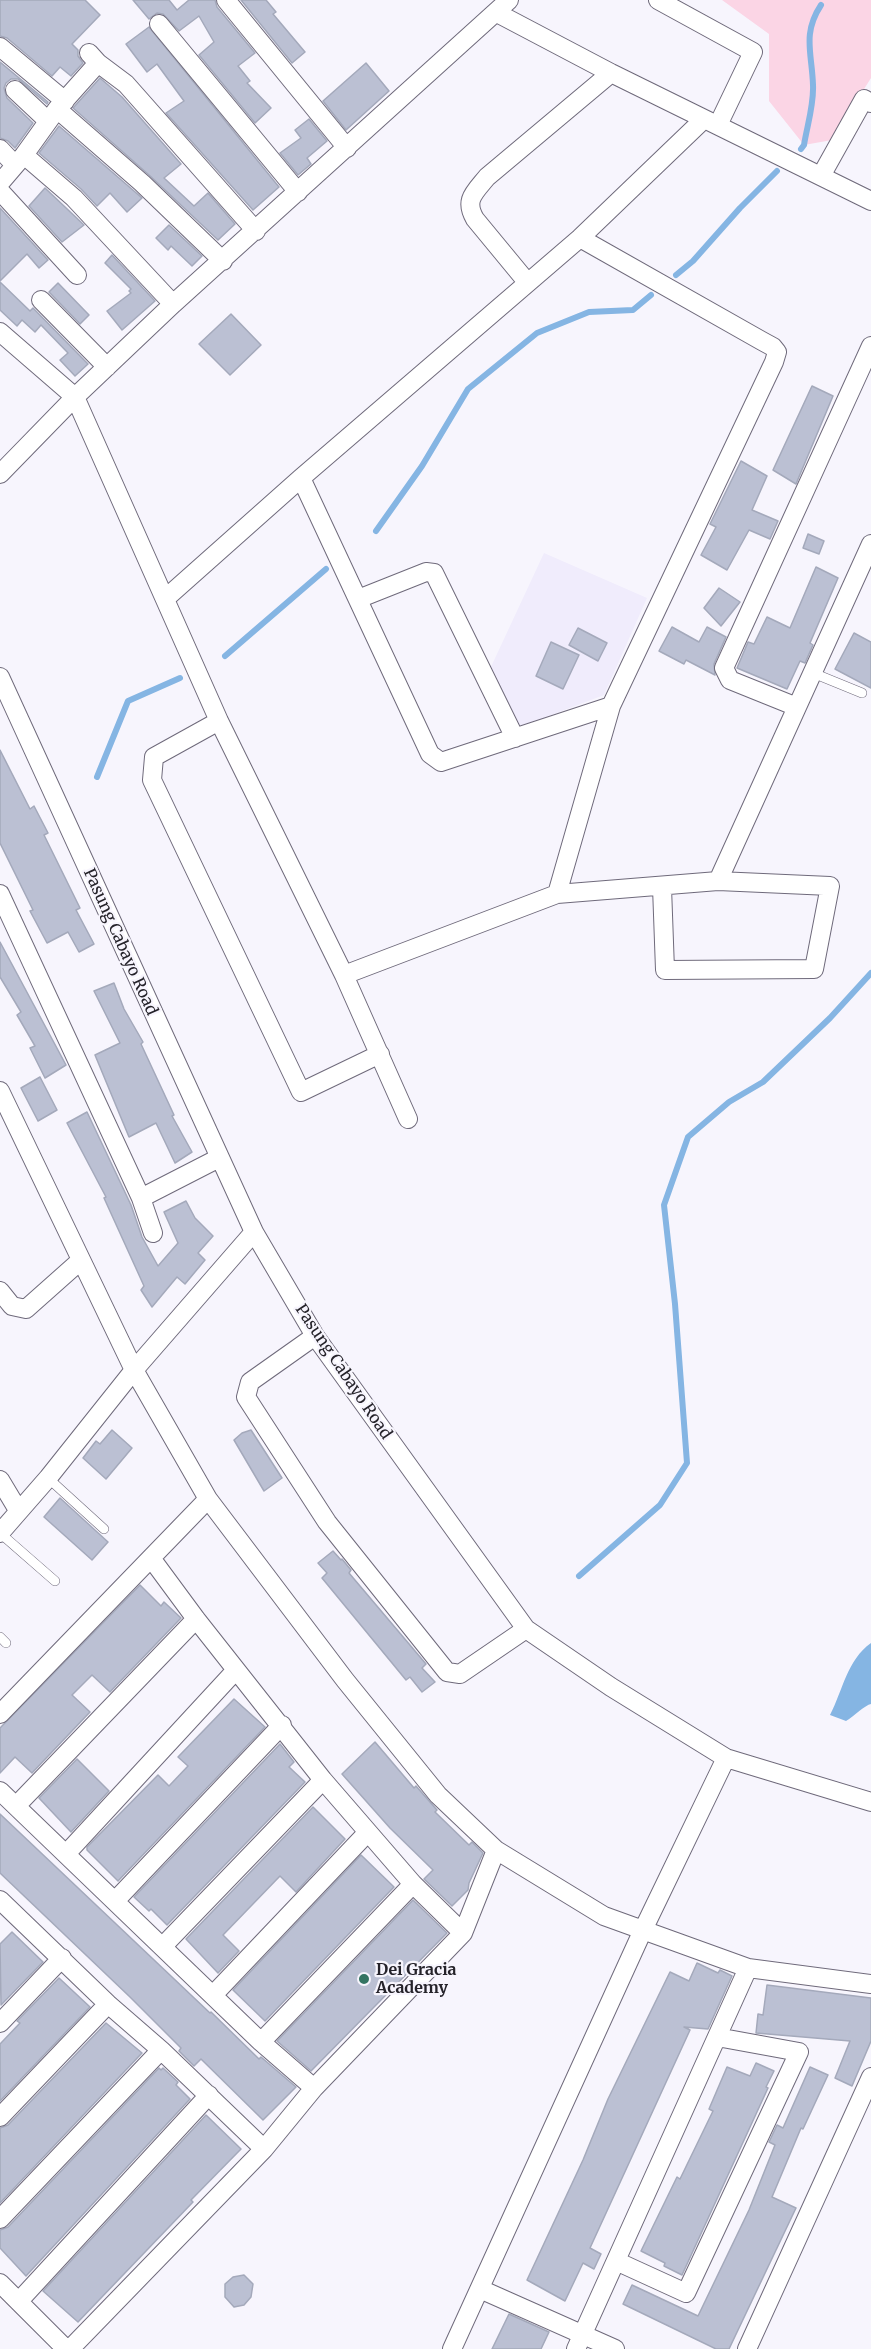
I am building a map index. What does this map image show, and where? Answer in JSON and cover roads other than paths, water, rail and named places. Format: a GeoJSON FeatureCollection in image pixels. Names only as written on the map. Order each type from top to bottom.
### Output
{"type":"FeatureCollection","features":[{"type":"Feature","properties":{"kind":"street"},"geometry":{"type":"LineString","coordinates":[[226,0],[347,148]]}},
{"type":"Feature","properties":{"kind":"street"},"geometry":{"type":"LineString","coordinates":[[166,598],[711,122],[753,52],[658,0]]}},
{"type":"Feature","properties":{"kind":"street"},"geometry":{"type":"LineString","coordinates":[[0,474],[75,397],[173,304],[503,6],[611,73],[871,201]]}},
{"type":"Feature","properties":{"kind":"street"},"geometry":{"type":"LineString","coordinates":[[159,24],[298,192]]}},
{"type":"Feature","properties":{"kind":"street"},"geometry":{"type":"LineString","coordinates":[[0,47],[57,111],[142,183],[223,261]]}},
{"type":"Feature","properties":{"kind":"street"},"geometry":{"type":"LineString","coordinates":[[0,183],[57,111],[94,58],[126,84],[256,231]]}},
{"type":"Feature","properties":{"kind":"street"},"geometry":{"type":"LineString","coordinates":[[527,282],[475,219],[469,209],[471,198],[487,177],[611,73]]}},
{"type":"Feature","properties":{"kind":"street"},"geometry":{"type":"LineString","coordinates":[[15,90],[57,111]]}},
{"type":"Feature","properties":{"kind":"street"},"geometry":{"type":"LineString","coordinates":[[820,176],[864,99],[871,103]]}},
{"type":"Feature","properties":{"kind":"street"},"geometry":{"type":"LineString","coordinates":[[0,149],[20,160],[74,198],[173,304]]}},
{"type":"Feature","properties":{"kind":"street"},"geometry":{"type":"LineString","coordinates":[[0,191],[77,275]]}},
{"type":"Feature","properties":{"kind":"street"},"geometry":{"type":"LineString","coordinates":[[557,894],[611,706],[777,352],[762,341],[580,238]]}},
{"type":"Feature","properties":{"kind":"street"},"geometry":{"type":"LineString","coordinates":[[42,300],[107,366]]}},
{"type":"Feature","properties":{"kind":"street"},"geometry":{"type":"LineString","coordinates":[[0,332],[75,397],[219,721],[344,975],[408,1119]]}},
{"type":"Feature","properties":{"kind":"street"},"geometry":{"type":"LineString","coordinates":[[797,707],[730,680],[724,668],[871,346]]}},
{"type":"Feature","properties":{"kind":"street"},"geometry":{"type":"LineString","coordinates":[[301,478],[430,754],[441,762],[611,706]]}},
{"type":"Feature","properties":{"kind":"street"},"geometry":{"type":"LineString","coordinates":[[718,881],[871,544]]}},
{"type":"Feature","properties":{"kind":"street"},"geometry":{"type":"LineString","coordinates":[[358,599],[426,572],[434,573],[515,738]]}},
{"type":"Feature","properties":{"kind":"street","name":"Pasung Cabayo Road"},"geometry":{"type":"LineString","coordinates":[[0,677],[254,1232],[315,1336],[526,1629],[611,1687],[726,1758],[871,1802]]}},
{"type":"Feature","properties":{"kind":"street"},"geometry":{"type":"LineString","coordinates":[[219,721],[154,757],[152,780],[296,1081],[302,1092],[380,1054]]}},
{"type":"Feature","properties":{"kind":"street"},"geometry":{"type":"LineString","coordinates":[[344,975],[557,894],[718,881],[830,886],[814,969],[665,970],[662,887]]}},
{"type":"Feature","properties":{"kind":"street"},"geometry":{"type":"LineString","coordinates":[[0,894],[141,1198],[153,1233]]}},
{"type":"Feature","properties":{"kind":"street"},"geometry":{"type":"LineString","coordinates":[[0,1091],[134,1370],[208,1499],[345,1680],[438,1795],[496,1850],[604,1916],[748,1968],[871,1984]]}},
{"type":"Feature","properties":{"kind":"street"},"geometry":{"type":"LineString","coordinates":[[141,1198],[219,1158]]}},
{"type":"Feature","properties":{"kind":"street"},"geometry":{"type":"LineString","coordinates":[[0,1533],[48,1478],[134,1370],[254,1232]]}},
{"type":"Feature","properties":{"kind":"street"},"geometry":{"type":"LineString","coordinates":[[0,1291],[12,1306],[26,1310],[80,1261]]}},
{"type":"Feature","properties":{"kind":"street"},"geometry":{"type":"LineString","coordinates":[[315,1336],[250,1382],[246,1396],[327,1522],[447,1672],[460,1674],[526,1629]]}},
{"type":"Feature","properties":{"kind":"street"},"geometry":{"type":"LineString","coordinates":[[0,1480],[18,1510]]}},
{"type":"Feature","properties":{"kind":"street"},"geometry":{"type":"LineString","coordinates":[[0,1714],[208,1499]]}},
{"type":"Feature","properties":{"kind":"street"},"geometry":{"type":"LineString","coordinates":[[151,1558],[323,1780],[413,1884],[463,1933]]}},
{"type":"Feature","properties":{"kind":"street"},"geometry":{"type":"LineString","coordinates":[[16,1806],[196,1619]]}},
{"type":"Feature","properties":{"kind":"street"},"geometry":{"type":"LineString","coordinates":[[66,1854],[236,1670]]}},
{"type":"Feature","properties":{"kind":"street"},"geometry":{"type":"LineString","coordinates":[[115,1902],[282,1725]]}},
{"type":"Feature","properties":{"kind":"street"},"geometry":{"type":"LineString","coordinates":[[452,2349],[643,1929],[726,1758]]}},
{"type":"Feature","properties":{"kind":"street"},"geometry":{"type":"LineString","coordinates":[[163,1946],[323,1780]]}},
{"type":"Feature","properties":{"kind":"street"},"geometry":{"type":"LineString","coordinates":[[0,1791],[214,1994],[261,2042],[314,2088]]}},
{"type":"Feature","properties":{"kind":"street"},"geometry":{"type":"LineString","coordinates":[[214,1994],[368,1832]]}},
{"type":"Feature","properties":{"kind":"street"},"geometry":{"type":"LineString","coordinates":[[0,2283],[68,2349],[264,2149],[314,2088],[463,1933],[496,1850]]}},
{"type":"Feature","properties":{"kind":"street"},"geometry":{"type":"LineString","coordinates":[[261,2042],[413,1884]]}},
{"type":"Feature","properties":{"kind":"street"},"geometry":{"type":"LineString","coordinates":[[4,1911],[62,1958],[108,2004],[161,2050],[264,2149]]}},
{"type":"Feature","properties":{"kind":"street"},"geometry":{"type":"LineString","coordinates":[[0,2023],[62,1958]]}},
{"type":"Feature","properties":{"kind":"street"},"geometry":{"type":"LineString","coordinates":[[579,2342],[748,1968]]}},
{"type":"Feature","properties":{"kind":"street"},"geometry":{"type":"LineString","coordinates":[[0,2117],[108,2004]]}},
{"type":"Feature","properties":{"kind":"street"},"geometry":{"type":"LineString","coordinates":[[616,2261],[686,2293],[799,2052],[717,2037]]}},
{"type":"Feature","properties":{"kind":"street"},"geometry":{"type":"LineString","coordinates":[[0,2219],[161,2050]]}},
{"type":"Feature","properties":{"kind":"street"},"geometry":{"type":"LineString","coordinates":[[747,2349],[871,2077]]}},
{"type":"Feature","properties":{"kind":"street"},"geometry":{"type":"LineString","coordinates":[[19,2301],[209,2095]]}},
{"type":"Feature","properties":{"kind":"street"},"geometry":{"type":"LineString","coordinates":[[480,2289],[579,2342],[615,2349]]}},
{"type":"Feature","properties":{"kind":"lane"},"geometry":{"type":"LineString","coordinates":[[813,673],[862,693]]}},
{"type":"Feature","properties":{"kind":"lane"},"geometry":{"type":"LineString","coordinates":[[48,1478],[104,1529]]}},
{"type":"Feature","properties":{"kind":"lane"},"geometry":{"type":"LineString","coordinates":[[0,1533],[55,1581]]}},
{"type":"Feature","properties":{"kind":"water"},"geometry":{"type":"Polygon","coordinates":[[[871,1643],[871,1704],[846,1721],[830,1715],[856,1658],[871,1643]]]}},
{"type":"Feature","properties":{"kind":"waterway"},"geometry":{"type":"LineString","coordinates":[[801,149],[804,145],[812,100],[810,35],[815,15],[821,5]]}},
{"type":"Feature","properties":{"kind":"waterway"},"geometry":{"type":"LineString","coordinates":[[676,275],[693,261],[740,208],[777,171]]}},
{"type":"Feature","properties":{"kind":"waterway"},"geometry":{"type":"LineString","coordinates":[[376,531],[422,466],[468,389],[537,333],[589,312],[633,310],[651,295]]}},
{"type":"Feature","properties":{"kind":"waterway"},"geometry":{"type":"LineString","coordinates":[[225,656],[326,569]]}},
{"type":"Feature","properties":{"kind":"waterway"},"geometry":{"type":"LineString","coordinates":[[97,777],[128,701],[180,678]]}},
{"type":"Feature","properties":{"kind":"waterway"},"geometry":{"type":"LineString","coordinates":[[579,1576],[660,1505],[687,1463],[675,1304],[664,1205],[688,1137],[729,1102],[763,1082],[830,1018],[871,973]]}},
{"type":"Feature","properties":{"kind":"place","name":"Dei Gracia Academy"},"geometry":{"type":"Point","coordinates":[364,1979]}}]}
